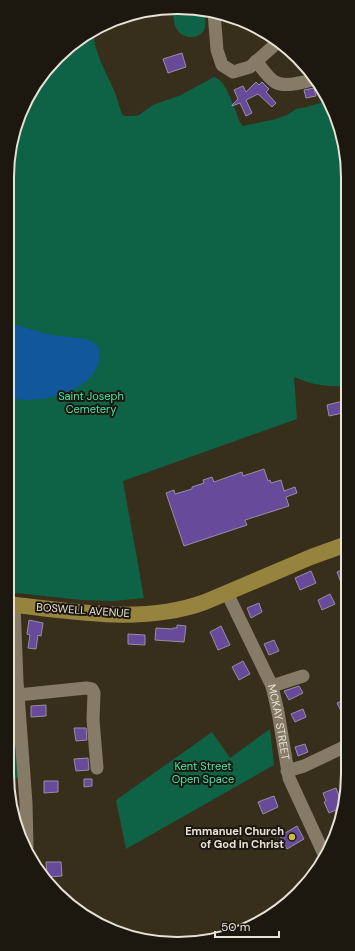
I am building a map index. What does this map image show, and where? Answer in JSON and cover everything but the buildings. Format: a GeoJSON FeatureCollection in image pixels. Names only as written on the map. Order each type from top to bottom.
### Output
{"type":"FeatureCollection","features":[{"type":"Feature","properties":{"kind":"main road","name":"BOSWELL AVENUE"},"geometry":{"type":"LineString","coordinates":[[14,604],[77,612],[123,615],[161,613],[191,607],[311,557],[341,546]]}},
{"type":"Feature","properties":{"kind":"street"},"geometry":{"type":"LineString","coordinates":[[215,19],[217,50],[222,65],[233,72],[250,67],[274,46]]}},
{"type":"Feature","properties":{"kind":"street"},"geometry":{"type":"LineString","coordinates":[[256,61],[277,84],[289,84],[308,80]]}},
{"type":"Feature","properties":{"kind":"street","name":"MCKAY STREET"},"geometry":{"type":"LineString","coordinates":[[227,593],[272,686],[278,712],[287,771],[292,787],[322,850]]}},
{"type":"Feature","properties":{"kind":"street"},"geometry":{"type":"LineString","coordinates":[[14,643],[27,837]]}},
{"type":"Feature","properties":{"kind":"street"},"geometry":{"type":"LineString","coordinates":[[272,686],[303,676]]}},
{"type":"Feature","properties":{"kind":"street"},"geometry":{"type":"LineString","coordinates":[[18,695],[86,688],[92,689],[94,693],[93,720],[97,768]]}},
{"type":"Feature","properties":{"kind":"street"},"geometry":{"type":"LineString","coordinates":[[287,771],[310,763],[341,748]]}},
{"type":"Feature","properties":{"kind":"green space"},"geometry":{"type":"Polygon","coordinates":[[[173,14],[205,16],[205,28],[203,32],[197,36],[185,36],[178,31],[175,26],[173,14]]]}},
{"type":"Feature","properties":{"kind":"green space","name":"Saint Joseph Cemetery"},"geometry":{"type":"Polygon","coordinates":[[[94,37],[97,51],[124,116],[139,115],[153,105],[181,95],[214,77],[224,86],[243,126],[276,119],[287,115],[296,109],[322,102],[329,115],[335,135],[341,167],[341,386],[320,385],[294,377],[297,419],[123,481],[144,598],[114,601],[81,600],[14,593],[14,167],[17,146],[26,115],[36,96],[48,78],[62,62],[78,48],[94,37]]]}},
{"type":"Feature","properties":{"kind":"green space","name":"Kent Street Open Space"},"geometry":{"type":"Polygon","coordinates":[[[270,729],[274,765],[126,849],[116,800],[212,732],[230,758],[270,729]]]}},
{"type":"Feature","properties":{"kind":"green space"},"geometry":{"type":"Polygon","coordinates":[[[14,731],[16,731],[19,778],[14,778],[14,774],[14,731]]]}},
{"type":"Feature","properties":{"kind":"water"},"geometry":{"type":"Polygon","coordinates":[[[14,324],[51,335],[87,340],[98,346],[100,352],[99,361],[95,371],[79,386],[47,398],[23,400],[14,399],[14,324]]]}},
{"type":"Feature","properties":{"kind":"place","name":"Emmanuel Church of God in Christ"},"geometry":{"type":"Point","coordinates":[292,837]}}]}
